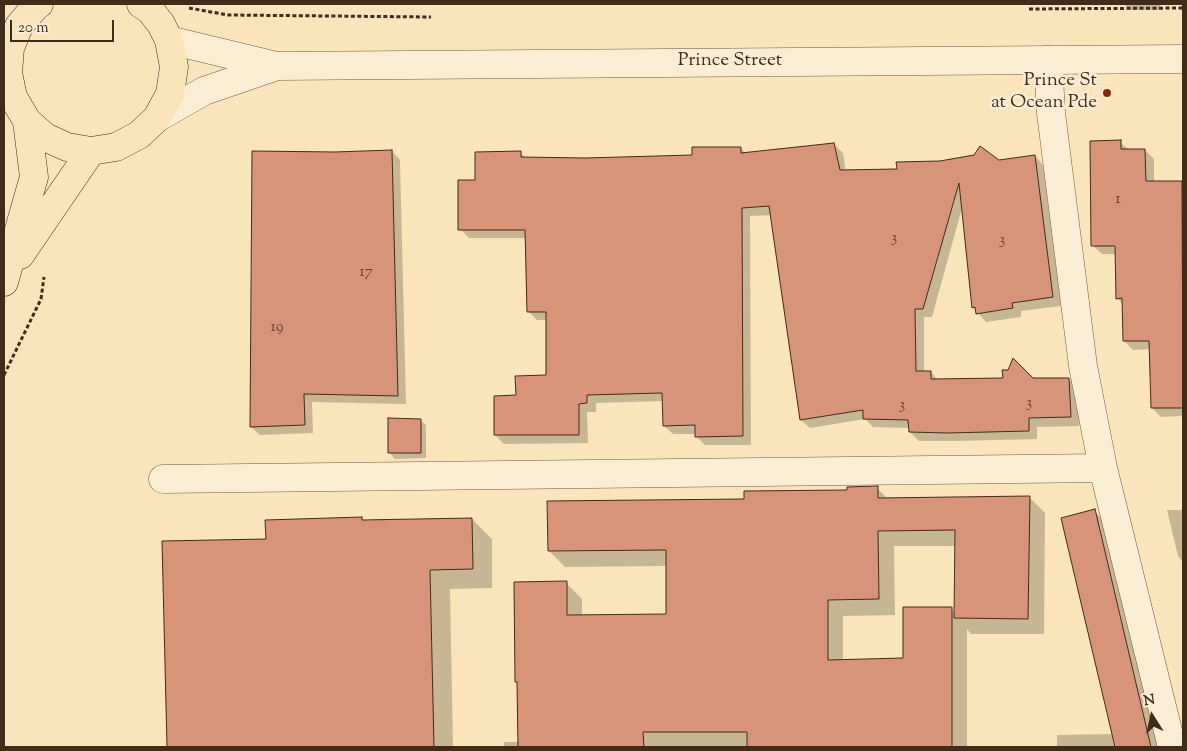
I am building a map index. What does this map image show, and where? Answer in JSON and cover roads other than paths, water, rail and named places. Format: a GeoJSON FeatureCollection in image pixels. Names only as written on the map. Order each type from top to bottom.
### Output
{"type":"FeatureCollection","features":[{"type":"Feature","properties":{"kind":"main road"},"geometry":{"type":"LineString","coordinates":[[39,4],[11,29],[8,96],[27,121],[45,137],[68,148],[91,151],[116,146],[139,136],[157,118],[170,94],[174,67],[169,40],[161,24],[147,6]]}},
{"type":"Feature","properties":{"kind":"main road"},"geometry":{"type":"LineString","coordinates":[[5,278],[34,177],[27,121]]}},
{"type":"Feature","properties":{"kind":"main road"},"geometry":{"type":"LineString","coordinates":[[5,278],[91,151]]}},
{"type":"Feature","properties":{"kind":"street","name":"Prince Street"},"geometry":{"type":"LineString","coordinates":[[169,40],[277,66],[1183,59]]}},
{"type":"Feature","properties":{"kind":"street"},"geometry":{"type":"LineString","coordinates":[[1048,60],[1051,113],[1084,366],[1102,468],[1172,747]]}},
{"type":"Feature","properties":{"kind":"street","name":"Prince Street"},"geometry":{"type":"LineString","coordinates":[[157,118],[204,91],[277,66]]}},
{"type":"Feature","properties":{"kind":"street"},"geometry":{"type":"LineString","coordinates":[[163,479],[1102,468]]}},
{"type":"Feature","properties":{"kind":"place","name":"Prince St at Ocean Pde"},"geometry":{"type":"Point","coordinates":[1107,93]}}]}
